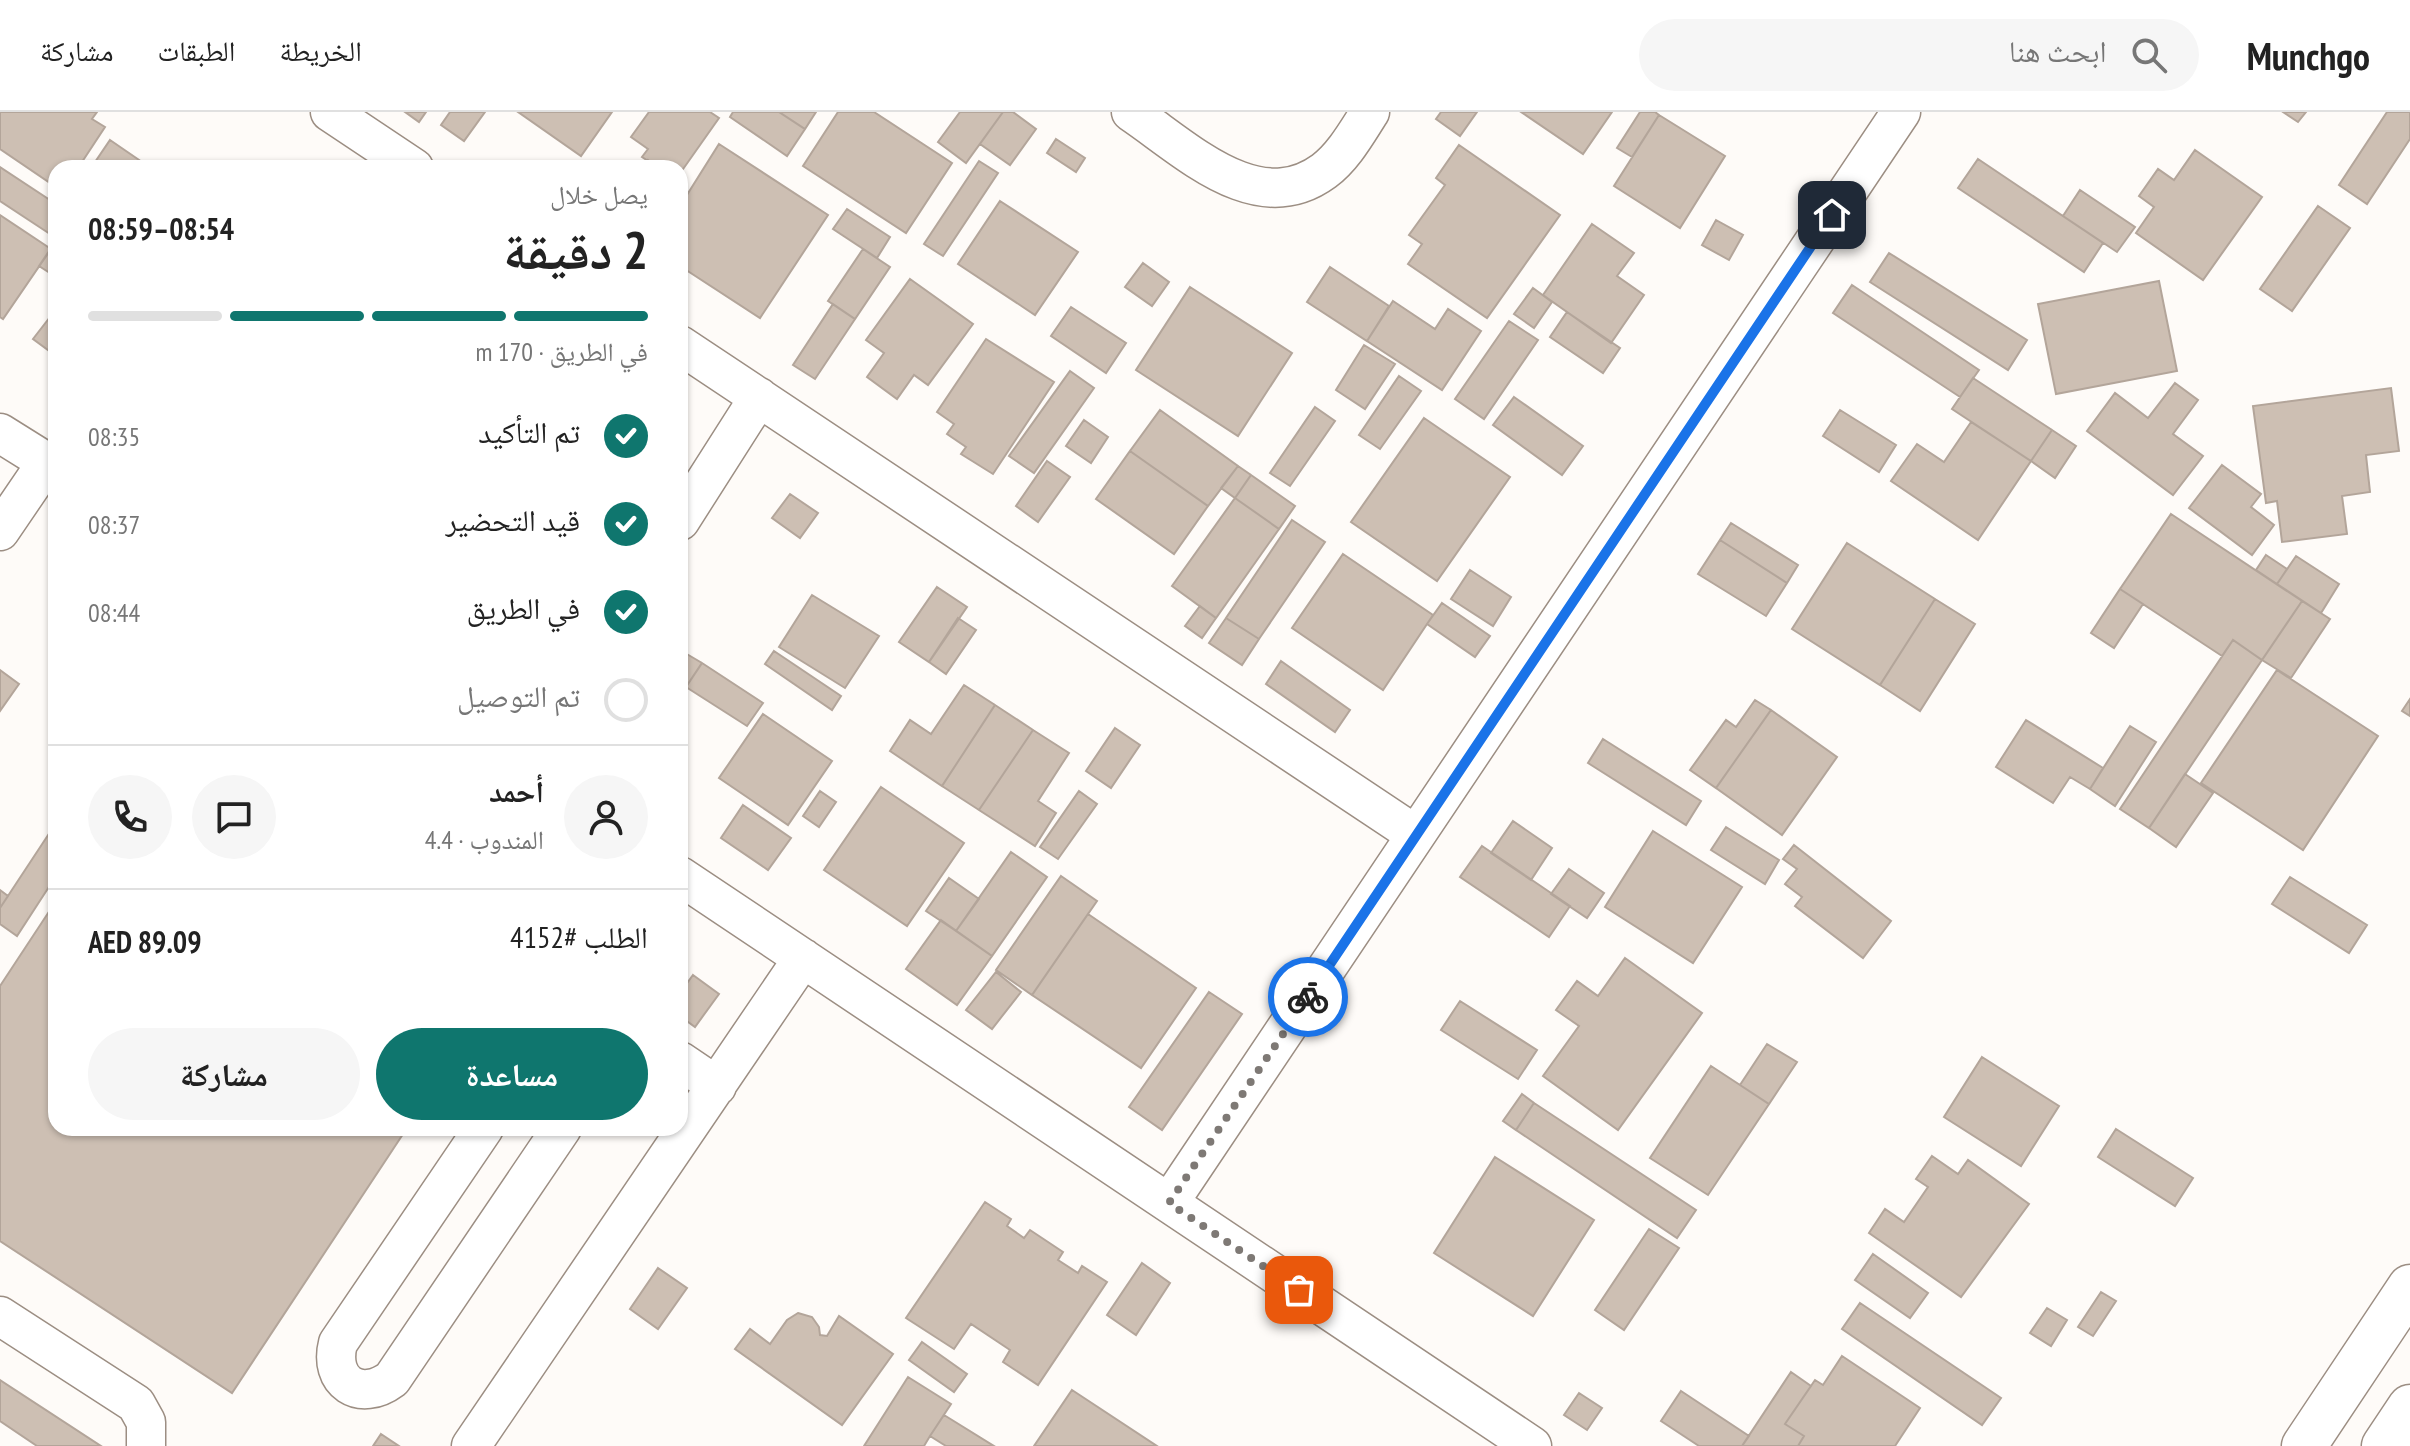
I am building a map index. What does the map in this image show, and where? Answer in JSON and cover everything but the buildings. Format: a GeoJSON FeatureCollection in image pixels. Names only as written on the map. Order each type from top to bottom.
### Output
{"type":"FeatureCollection","features":[{"type":"Feature","properties":{"kind":"main road"},"geometry":{"type":"LineString","coordinates":[[2304,1446],[2410,1287]]}},
{"type":"Feature","properties":{"kind":"main road"},"geometry":{"type":"LineString","coordinates":[[2384,1446],[2410,1407]]}},
{"type":"Feature","properties":{"kind":"street"},"geometry":{"type":"LineString","coordinates":[[330,112],[402,160]]}},
{"type":"Feature","properties":{"kind":"street"},"geometry":{"type":"LineString","coordinates":[[1131,112],[1225,175],[1245,185],[1266,188],[1287,187],[1308,181],[1326,169],[1341,154],[1370,112]]}},
{"type":"Feature","properties":{"kind":"street"},"geometry":{"type":"LineString","coordinates":[[1169,1203],[1901,112]]}},
{"type":"Feature","properties":{"kind":"street"},"geometry":{"type":"LineString","coordinates":[[688,350],[1416,835]]}},
{"type":"Feature","properties":{"kind":"street"},"geometry":{"type":"LineString","coordinates":[[688,508],[759,397]]}},
{"type":"Feature","properties":{"kind":"street"},"geometry":{"type":"LineString","coordinates":[[0,433],[48,463]]}},
{"type":"Feature","properties":{"kind":"street"},"geometry":{"type":"LineString","coordinates":[[0,531],[48,469]]}},
{"type":"Feature","properties":{"kind":"street"},"geometry":{"type":"LineString","coordinates":[[688,881],[1532,1446]]}},
{"type":"Feature","properties":{"kind":"street"},"geometry":{"type":"LineString","coordinates":[[688,1128],[803,958]]}},
{"type":"Feature","properties":{"kind":"street"},"geometry":{"type":"LineString","coordinates":[[688,1066],[717,1086]]}},
{"type":"Feature","properties":{"kind":"street"},"geometry":{"type":"LineString","coordinates":[[479,1136],[338,1343],[335,1356],[337,1369],[344,1381],[355,1388],[368,1390],[381,1387],[392,1379],[557,1136]]}},
{"type":"Feature","properties":{"kind":"street"},"geometry":{"type":"LineString","coordinates":[[471,1446],[683,1136]]}},
{"type":"Feature","properties":{"kind":"street"},"geometry":{"type":"LineString","coordinates":[[0,1316],[136,1404],[146,1422],[146,1446]]}},
{"type":"Feature","properties":{"kind":"way so far"},"geometry":{"type":"LineString","coordinates":[[1299,1290],[1169,1203],[1308,997]]}},
{"type":"Feature","properties":{"kind":"route"},"geometry":{"type":"LineString","coordinates":[[1308,997],[1832,215]]}}]}
